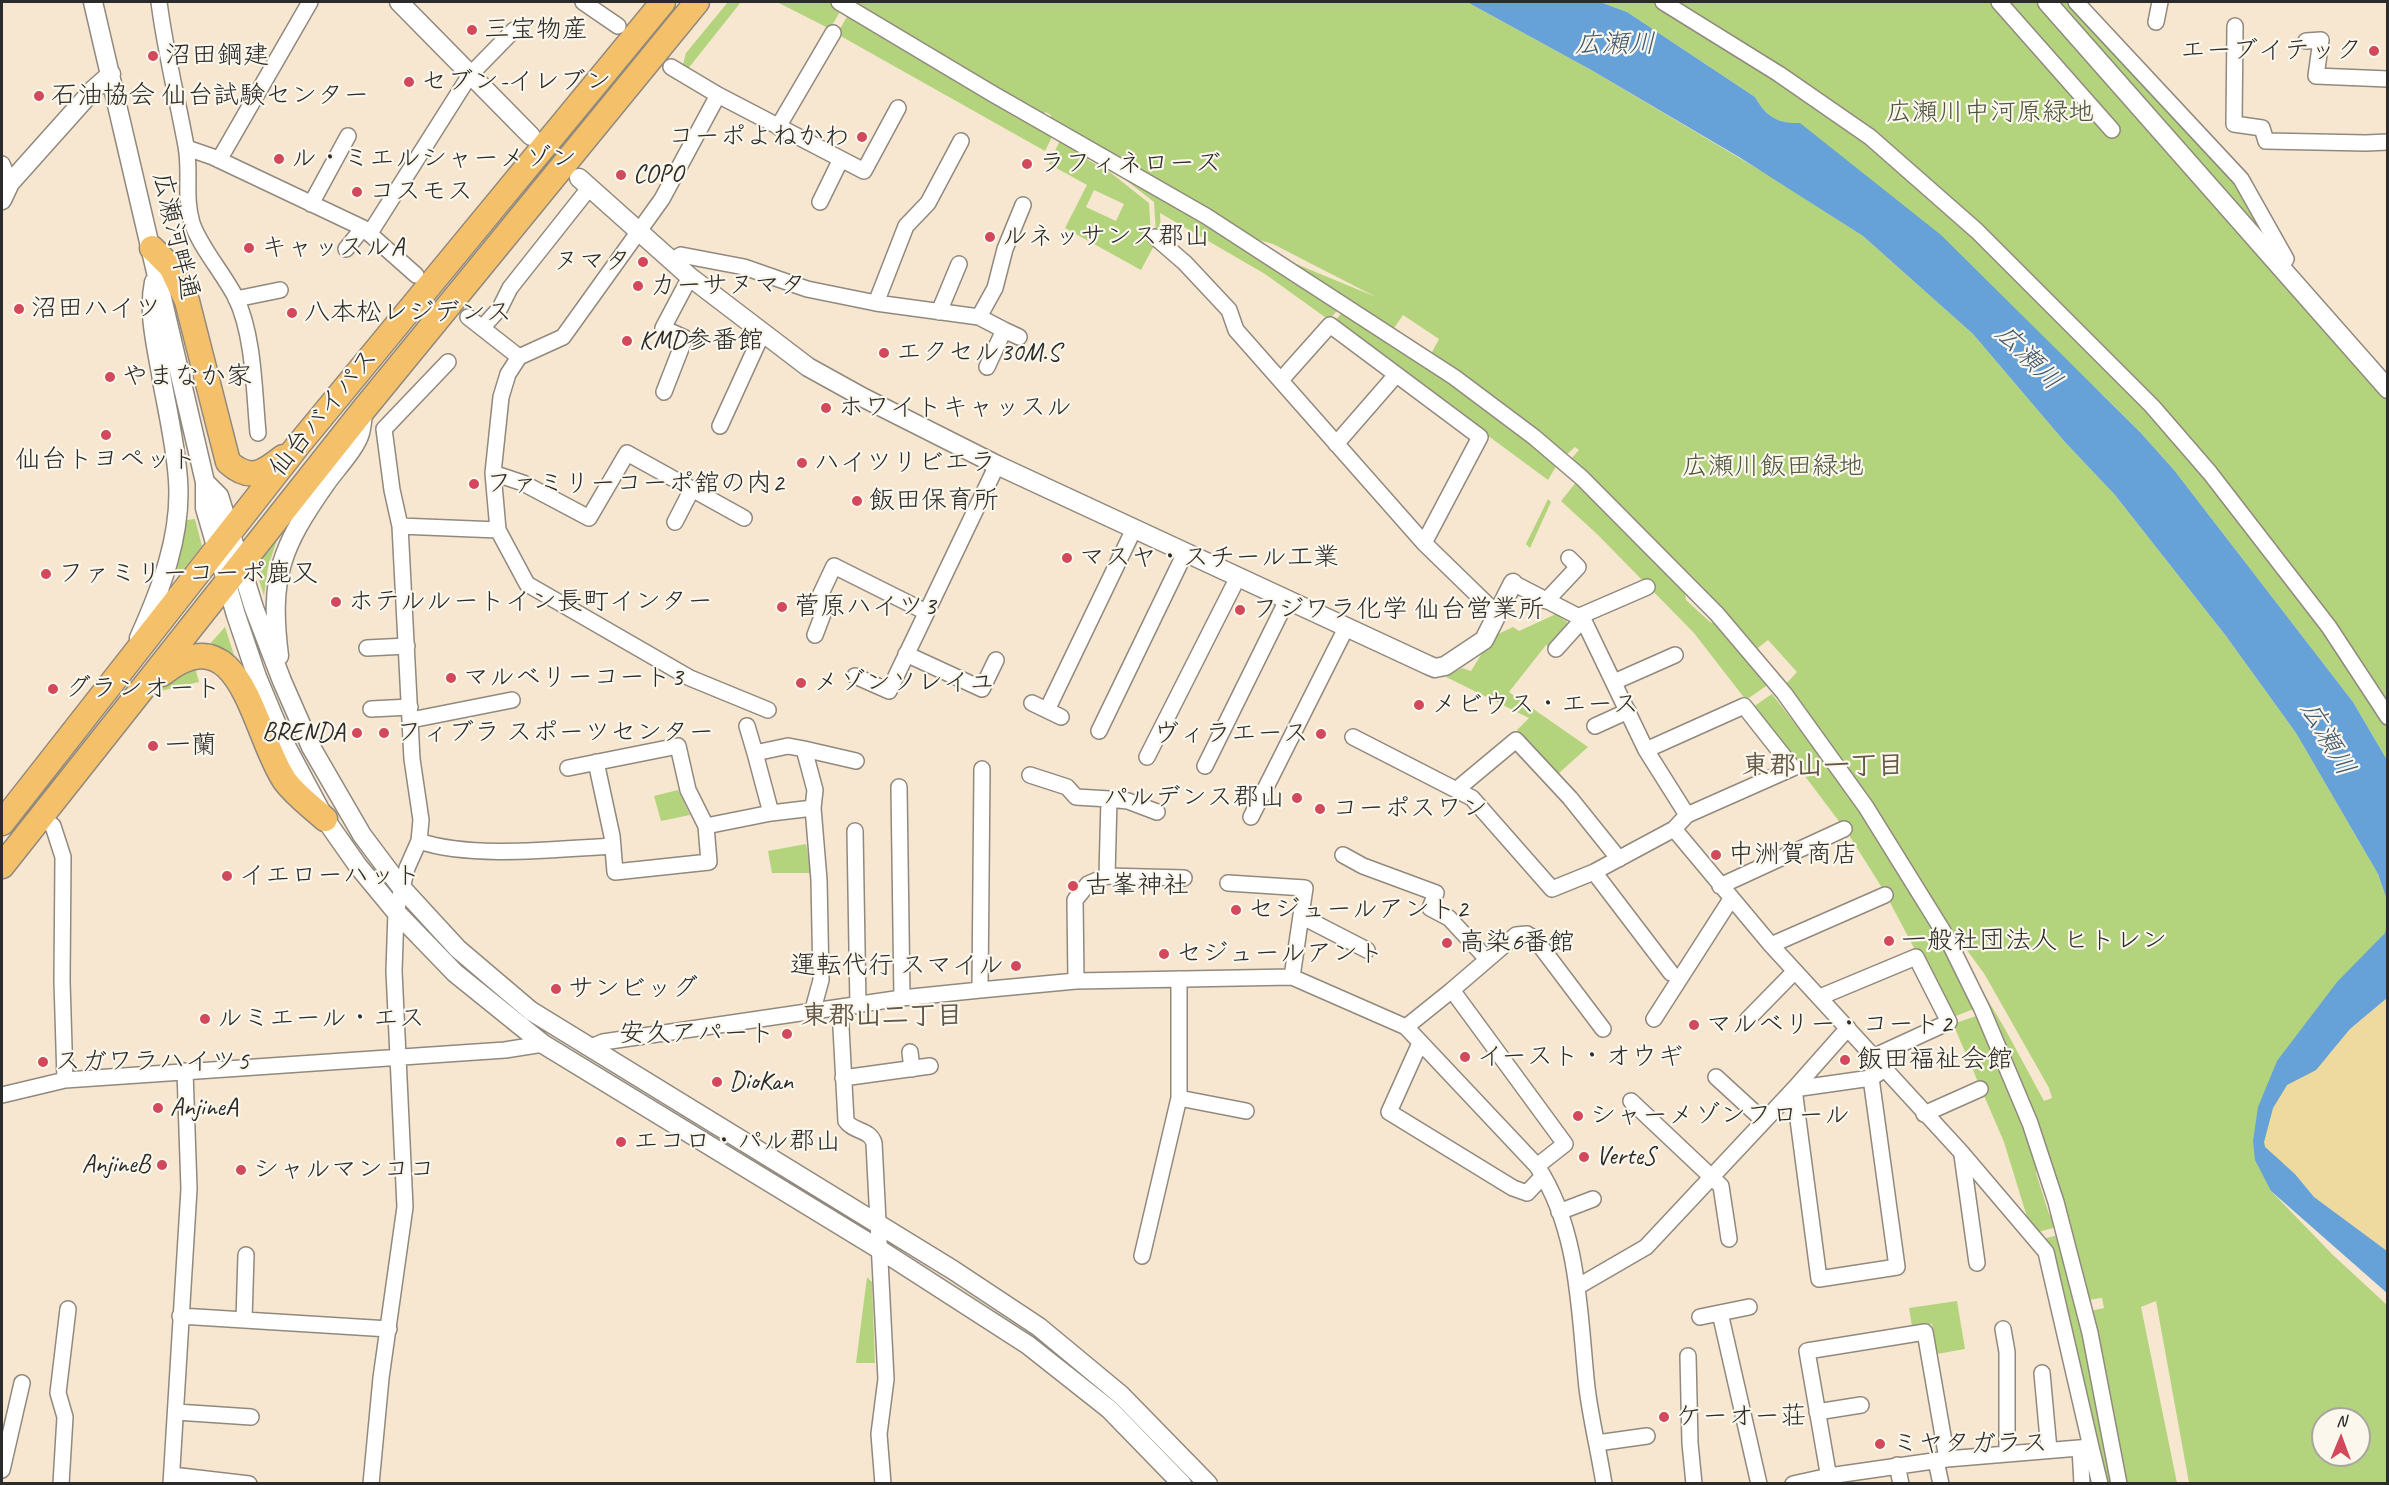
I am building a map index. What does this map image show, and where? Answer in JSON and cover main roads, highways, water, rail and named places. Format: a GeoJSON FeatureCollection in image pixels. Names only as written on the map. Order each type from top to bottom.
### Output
{"type":"FeatureCollection","features":[{"type":"Feature","properties":{"kind":"highway","name":"仙台バイパス"},"geometry":{"type":"LineString","coordinates":[[2,823],[299,444],[663,2]]}},
{"type":"Feature","properties":{"kind":"highway","name":"仙台バイパス"},"geometry":{"type":"LineString","coordinates":[[2,866],[364,409],[697,2]]}},
{"type":"Feature","properties":{"kind":"highway"},"geometry":{"type":"LineString","coordinates":[[154,258],[171,267],[187,301],[228,462],[248,473],[258,474],[299,444]]}},
{"type":"Feature","properties":{"kind":"highway"},"geometry":{"type":"LineString","coordinates":[[137,694],[189,657],[208,656],[224,663],[241,684],[271,755],[286,781],[325,819]]}},
{"type":"Feature","properties":{"kind":"water","name":"広瀬川"},"geometry":{"type":"Polygon","coordinates":[[[1467,2],[1600,2],[1627,12],[1755,97],[1773,118],[1800,123],[1941,235],[2140,432],[2174,470],[2353,702],[2387,760],[2387,900],[2378,874],[2296,733],[2226,636],[2115,495],[2064,441],[1973,334],[1863,236],[1739,157],[1593,71],[1467,2]]]}},
{"type":"Feature","properties":{"kind":"water"},"geometry":{"type":"Polygon","coordinates":[[[2387,919],[2387,998],[2350,1029],[2316,1070],[2287,1085],[2273,1108],[2264,1142],[2265,1147],[2295,1174],[2314,1197],[2387,1251],[2387,1293],[2271,1191],[2255,1160],[2253,1141],[2258,1107],[2277,1061],[2337,982],[2385,933],[2387,919]]]}},
{"type":"Feature","properties":{"kind":"place","name":"三宝物産"},"geometry":{"type":"Point","coordinates":[472,30]}},
{"type":"Feature","properties":{"kind":"place","name":"エーブイテック"},"geometry":{"type":"Point","coordinates":[2374,51]}},
{"type":"Feature","properties":{"kind":"place","name":"沼田鋼建"},"geometry":{"type":"Point","coordinates":[153,56]}},
{"type":"Feature","properties":{"kind":"place","name":"セブン-イレブン"},"geometry":{"type":"Point","coordinates":[409,82]}},
{"type":"Feature","properties":{"kind":"place","name":"石油協会 仙台試験センター"},"geometry":{"type":"Point","coordinates":[39,96]}},
{"type":"Feature","properties":{"kind":"place","name":"コーポよねかわ"},"geometry":{"type":"Point","coordinates":[862,137]}},
{"type":"Feature","properties":{"kind":"place","name":"ル・ミエルシャーメゾン"},"geometry":{"type":"Point","coordinates":[279,159]}},
{"type":"Feature","properties":{"kind":"place","name":"ラフィネローズ"},"geometry":{"type":"Point","coordinates":[1027,164]}},
{"type":"Feature","properties":{"kind":"place","name":"COPO"},"geometry":{"type":"Point","coordinates":[621,175]}},
{"type":"Feature","properties":{"kind":"place","name":"コスモス"},"geometry":{"type":"Point","coordinates":[357,192]}},
{"type":"Feature","properties":{"kind":"place","name":"ルネッサンス郡山"},"geometry":{"type":"Point","coordinates":[990,237]}},
{"type":"Feature","properties":{"kind":"place","name":"キャッスルA"},"geometry":{"type":"Point","coordinates":[249,248]}},
{"type":"Feature","properties":{"kind":"place","name":"ヌマタ"},"geometry":{"type":"Point","coordinates":[643,262]}},
{"type":"Feature","properties":{"kind":"place","name":"カーサヌマタ"},"geometry":{"type":"Point","coordinates":[638,286]}},
{"type":"Feature","properties":{"kind":"place","name":"沼田ハイツ"},"geometry":{"type":"Point","coordinates":[19,309]}},
{"type":"Feature","properties":{"kind":"place","name":"八本松レジデンス"},"geometry":{"type":"Point","coordinates":[292,313]}},
{"type":"Feature","properties":{"kind":"place","name":"KMD参番館"},"geometry":{"type":"Point","coordinates":[627,341]}},
{"type":"Feature","properties":{"kind":"place","name":"エクセル30M.S"},"geometry":{"type":"Point","coordinates":[884,353]}},
{"type":"Feature","properties":{"kind":"place","name":"やまなか家"},"geometry":{"type":"Point","coordinates":[110,377]}},
{"type":"Feature","properties":{"kind":"place","name":"ホワイトキャッスル"},"geometry":{"type":"Point","coordinates":[826,408]}},
{"type":"Feature","properties":{"kind":"place","name":"仙台トヨペット"},"geometry":{"type":"Point","coordinates":[106,435]}},
{"type":"Feature","properties":{"kind":"place","name":"ハイツリビエラ"},"geometry":{"type":"Point","coordinates":[802,463]}},
{"type":"Feature","properties":{"kind":"place","name":"ファミリーコーポ舘の内2"},"geometry":{"type":"Point","coordinates":[474,484]}},
{"type":"Feature","properties":{"kind":"place","name":"飯田保育所"},"geometry":{"type":"Point","coordinates":[857,501]}},
{"type":"Feature","properties":{"kind":"place","name":"マスヤ・スチール工業"},"geometry":{"type":"Point","coordinates":[1067,558]}},
{"type":"Feature","properties":{"kind":"place","name":"ファミリーコーポ鹿又"},"geometry":{"type":"Point","coordinates":[46,574]}},
{"type":"Feature","properties":{"kind":"place","name":"ホテルルートイン長町インター"},"geometry":{"type":"Point","coordinates":[336,602]}},
{"type":"Feature","properties":{"kind":"place","name":"菅原ハイツ3"},"geometry":{"type":"Point","coordinates":[782,607]}},
{"type":"Feature","properties":{"kind":"place","name":"フジワラ化学 仙台営業所"},"geometry":{"type":"Point","coordinates":[1240,610]}},
{"type":"Feature","properties":{"kind":"place","name":"マルベリーコート3"},"geometry":{"type":"Point","coordinates":[451,678]}},
{"type":"Feature","properties":{"kind":"place","name":"メゾンソレイユ"},"geometry":{"type":"Point","coordinates":[801,683]}},
{"type":"Feature","properties":{"kind":"place","name":"グランオート"},"geometry":{"type":"Point","coordinates":[53,689]}},
{"type":"Feature","properties":{"kind":"place","name":"メビウス・エース"},"geometry":{"type":"Point","coordinates":[1419,705]}},
{"type":"Feature","properties":{"kind":"place","name":"BRENDA"},"geometry":{"type":"Point","coordinates":[357,733]}},
{"type":"Feature","properties":{"kind":"place","name":"フィブラ スポーツセンター"},"geometry":{"type":"Point","coordinates":[384,733]}},
{"type":"Feature","properties":{"kind":"place","name":"ヴィラエース"},"geometry":{"type":"Point","coordinates":[1321,734]}},
{"type":"Feature","properties":{"kind":"place","name":"一蘭"},"geometry":{"type":"Point","coordinates":[153,746]}},
{"type":"Feature","properties":{"kind":"place","name":"パルデンス郡山"},"geometry":{"type":"Point","coordinates":[1297,798]}},
{"type":"Feature","properties":{"kind":"place","name":"コーポスワン"},"geometry":{"type":"Point","coordinates":[1320,809]}},
{"type":"Feature","properties":{"kind":"place","name":"中洲賀商店"},"geometry":{"type":"Point","coordinates":[1716,855]}},
{"type":"Feature","properties":{"kind":"place","name":"イエローハット"},"geometry":{"type":"Point","coordinates":[227,876]}},
{"type":"Feature","properties":{"kind":"place","name":"古峯神社"},"geometry":{"type":"Point","coordinates":[1073,886]}},
{"type":"Feature","properties":{"kind":"place","name":"セジュールアント2"},"geometry":{"type":"Point","coordinates":[1236,910]}},
{"type":"Feature","properties":{"kind":"place","name":"一般社団法人 ヒトレン"},"geometry":{"type":"Point","coordinates":[1889,941]}},
{"type":"Feature","properties":{"kind":"place","name":"高染6番館"},"geometry":{"type":"Point","coordinates":[1447,943]}},
{"type":"Feature","properties":{"kind":"place","name":"セジュールアント"},"geometry":{"type":"Point","coordinates":[1164,954]}},
{"type":"Feature","properties":{"kind":"place","name":"運転代行 スマイル"},"geometry":{"type":"Point","coordinates":[1016,966]}},
{"type":"Feature","properties":{"kind":"place","name":"サンビッグ"},"geometry":{"type":"Point","coordinates":[556,989]}},
{"type":"Feature","properties":{"kind":"place","name":"ルミエール・エス"},"geometry":{"type":"Point","coordinates":[205,1019]}},
{"type":"Feature","properties":{"kind":"place","name":"マルベリー・コート2"},"geometry":{"type":"Point","coordinates":[1694,1025]}},
{"type":"Feature","properties":{"kind":"place","name":"安久アパート"},"geometry":{"type":"Point","coordinates":[787,1034]}},
{"type":"Feature","properties":{"kind":"place","name":"イースト・オウギ"},"geometry":{"type":"Point","coordinates":[1465,1057]}},
{"type":"Feature","properties":{"kind":"place","name":"飯田福祉会館"},"geometry":{"type":"Point","coordinates":[1845,1060]}},
{"type":"Feature","properties":{"kind":"place","name":"スガワラハイツ5"},"geometry":{"type":"Point","coordinates":[43,1062]}},
{"type":"Feature","properties":{"kind":"place","name":"DioKan"},"geometry":{"type":"Point","coordinates":[717,1082]}},
{"type":"Feature","properties":{"kind":"place","name":"AnjineA"},"geometry":{"type":"Point","coordinates":[158,1108]}},
{"type":"Feature","properties":{"kind":"place","name":"シャーメゾンフロール"},"geometry":{"type":"Point","coordinates":[1578,1116]}},
{"type":"Feature","properties":{"kind":"place","name":"エコロ・パル郡山"},"geometry":{"type":"Point","coordinates":[621,1142]}},
{"type":"Feature","properties":{"kind":"place","name":"VerteS"},"geometry":{"type":"Point","coordinates":[1584,1157]}},
{"type":"Feature","properties":{"kind":"place","name":"AnjineB"},"geometry":{"type":"Point","coordinates":[162,1165]}},
{"type":"Feature","properties":{"kind":"place","name":"シャルマンココ"},"geometry":{"type":"Point","coordinates":[241,1170]}},
{"type":"Feature","properties":{"kind":"place","name":"ケーオー荘"},"geometry":{"type":"Point","coordinates":[1664,1417]}},
{"type":"Feature","properties":{"kind":"place","name":"ミヤタガラス"},"geometry":{"type":"Point","coordinates":[1880,1444]}},
{"type":"Feature","properties":{"kind":"district","name":"東郡山一丁目"},"geometry":{"type":"Point","coordinates":[1823,767]}},
{"type":"Feature","properties":{"kind":"district","name":"東郡山二丁目"},"geometry":{"type":"Point","coordinates":[882,1017]}},
{"type":"Feature","properties":{"kind":"park label","name":"広瀬川中河原緑地"},"geometry":{"type":"Point","coordinates":[1990,113]}},
{"type":"Feature","properties":{"kind":"park label","name":"広瀬川飯田緑地"},"geometry":{"type":"Point","coordinates":[1773,467]}}]}
